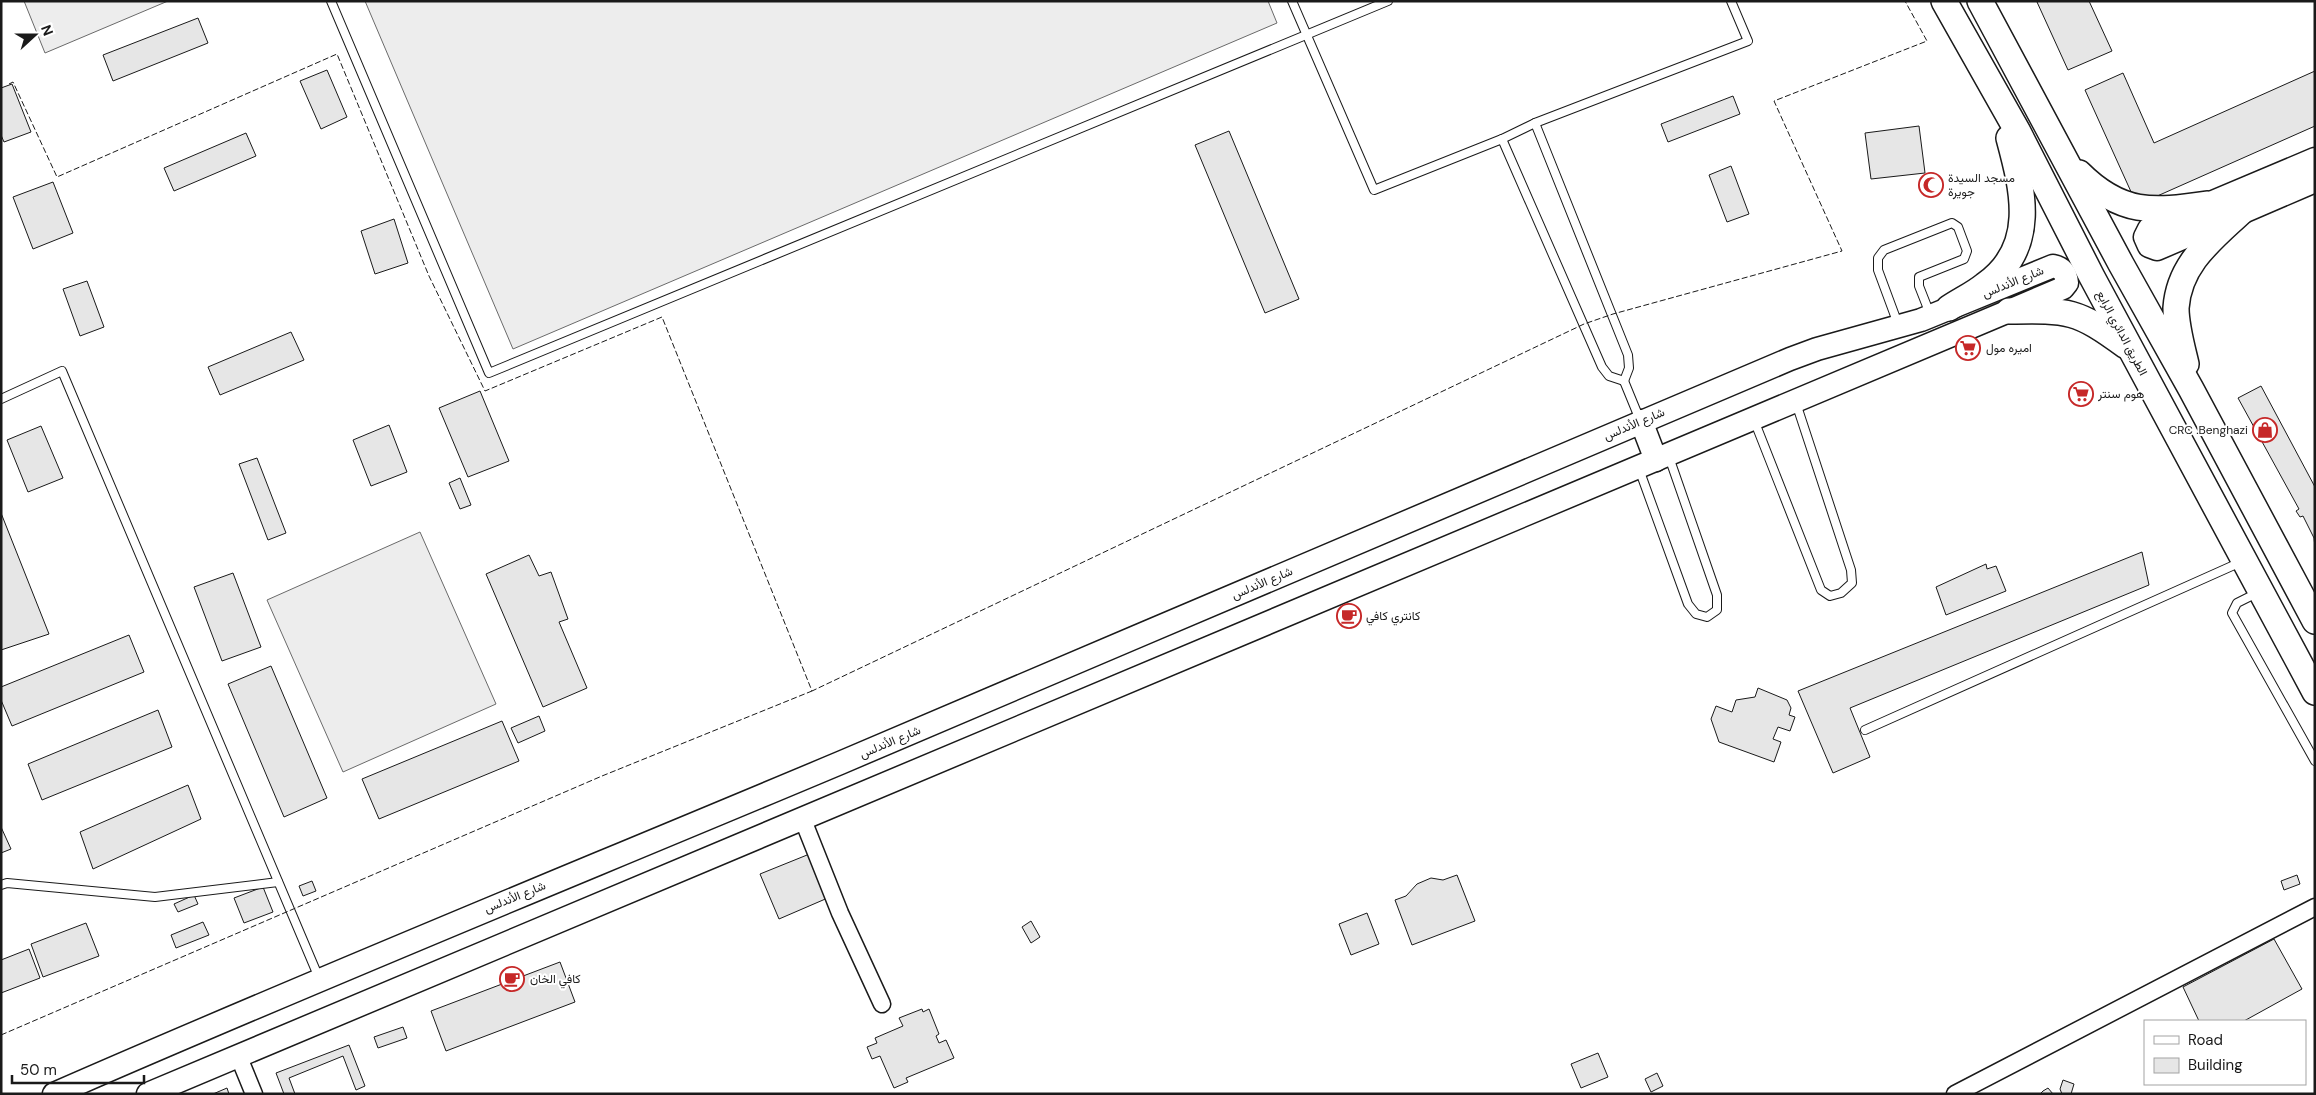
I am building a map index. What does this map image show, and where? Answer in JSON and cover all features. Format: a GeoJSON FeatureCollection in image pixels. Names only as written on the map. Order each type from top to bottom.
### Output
{"type":"FeatureCollection","features":[{"type":"Feature","properties":{"kind":"main road","name":"الطريق الدائري الرابع"},"geometry":{"type":"LineString","coordinates":[[1944,1],[1996,92],[2131,350],[2315,692]]}},
{"type":"Feature","properties":{"kind":"main road"},"geometry":{"type":"LineString","coordinates":[[1983,2],[2065,160],[2192,389],[2315,621]]}},
{"type":"Feature","properties":{"kind":"main road"},"geometry":{"type":"LineString","coordinates":[[1940,312],[1986,285],[2002,270],[2013,252],[2021,232],[2024,211],[2022,190],[1996,92]]}},
{"type":"Feature","properties":{"kind":"main road"},"geometry":{"type":"LineString","coordinates":[[2315,159],[2149,230],[2145,237],[2149,246],[2157,249],[2315,181]]}},
{"type":"Feature","properties":{"kind":"main road"},"geometry":{"type":"LineString","coordinates":[[2065,160],[2095,190],[2123,204],[2154,210],[2208,204]]}},
{"type":"Feature","properties":{"kind":"main road"},"geometry":{"type":"LineString","coordinates":[[2192,389],[2176,309],[2180,285],[2190,262],[2241,212]]}},
{"type":"Feature","properties":{"kind":"main road","name":"شارع الأندلس"},"geometry":{"type":"LineString","coordinates":[[54,1094],[319,978],[836,764],[1641,421],[1817,349],[1899,327],[2053,266],[2060,267],[2066,274],[2067,283],[2063,288],[2009,312],[148,1094]]}},
{"type":"Feature","properties":{"kind":"main road"},"geometry":{"type":"LineString","coordinates":[[2009,312],[2060,311],[2074,314],[2100,327],[2131,350]]}},
{"type":"Feature","properties":{"kind":"main road"},"geometry":{"type":"LineString","coordinates":[[1641,421],[1655,461]]}},
{"type":"Feature","properties":{"kind":"street"},"geometry":{"type":"LineString","coordinates":[[803,820],[840,913],[882,1004]]}},
{"type":"Feature","properties":{"kind":"street"},"geometry":{"type":"LineString","coordinates":[[1955,1094],[2315,907]]}},
{"type":"Feature","properties":{"kind":"street"},"geometry":{"type":"LineString","coordinates":[[238,1055],[254,1094]]}},
{"type":"Feature","properties":{"kind":"lane"},"geometry":{"type":"LineString","coordinates":[[331,1],[489,373],[1388,1]]}},
{"type":"Feature","properties":{"kind":"lane"},"geometry":{"type":"LineString","coordinates":[[1292,1],[1374,190],[1502,139],[1535,123],[1748,41],[1731,1]]}},
{"type":"Feature","properties":{"kind":"lane"},"geometry":{"type":"LineString","coordinates":[[1535,123],[1628,355],[1629,368],[1624,381],[1641,421]]}},
{"type":"Feature","properties":{"kind":"lane"},"geometry":{"type":"LineString","coordinates":[[1502,139],[1602,367],[1609,376],[1624,381]]}},
{"type":"Feature","properties":{"kind":"lane"},"geometry":{"type":"LineString","coordinates":[[1899,327],[1878,270],[1878,258],[1884,250],[1952,223],[1958,227],[1967,251],[1964,259],[1919,277],[1919,286],[1940,312]]}},
{"type":"Feature","properties":{"kind":"lane"},"geometry":{"type":"LineString","coordinates":[[1,399],[62,371],[319,978]]}},
{"type":"Feature","properties":{"kind":"lane"},"geometry":{"type":"LineString","coordinates":[[1754,419],[1821,590],[1830,596],[1841,593],[1852,583],[1851,570],[1796,401]]}},
{"type":"Feature","properties":{"kind":"lane"},"geometry":{"type":"LineString","coordinates":[[1655,461],[1717,595],[1717,610],[1707,616],[1696,614],[1688,604],[1655,461]]}},
{"type":"Feature","properties":{"kind":"lane"},"geometry":{"type":"LineString","coordinates":[[1865,730],[2245,560]]}},
{"type":"Feature","properties":{"kind":"lane"},"geometry":{"type":"LineString","coordinates":[[2261,591],[2237,603],[2232,613],[2315,760]]}},
{"type":"Feature","properties":{"kind":"lane"},"geometry":{"type":"LineString","coordinates":[[1,885],[7,883],[155,897],[278,882]]}},
{"type":"Feature","properties":{"kind":"shaded area"},"geometry":{"type":"Polygon","coordinates":[[[24,1],[168,1],[45,53],[24,1]]]}},
{"type":"Feature","properties":{"kind":"shaded area"},"geometry":{"type":"Polygon","coordinates":[[[365,1],[1268,1],[1277,23],[513,349],[365,1]]]}},
{"type":"Feature","properties":{"kind":"shaded area"},"geometry":{"type":"Polygon","coordinates":[[[420,532],[496,704],[343,772],[267,600],[420,532]]]}},
{"type":"Feature","properties":{"kind":"building"},"geometry":{"type":"Polygon","coordinates":[[[2089,1],[2112,51],[2068,70],[2037,2],[2089,1]]]}},
{"type":"Feature","properties":{"kind":"building"},"geometry":{"type":"Polygon","coordinates":[[[198,18],[208,43],[113,81],[103,55],[198,18]]]}},
{"type":"Feature","properties":{"kind":"building"},"geometry":{"type":"Polygon","coordinates":[[[327,70],[347,117],[321,129],[300,81],[327,70]]]}},
{"type":"Feature","properties":{"kind":"building"},"geometry":{"type":"Polygon","coordinates":[[[2315,71],[2315,126],[2137,205],[2085,90],[2123,73],[2154,143],[2315,71]]]}},
{"type":"Feature","properties":{"kind":"building"},"geometry":{"type":"Polygon","coordinates":[[[12,84],[31,132],[4,142],[1,135],[1,88],[12,84]]]}},
{"type":"Feature","properties":{"kind":"building"},"geometry":{"type":"Polygon","coordinates":[[[1733,96],[1740,114],[1668,142],[1661,124],[1733,96]]]}},
{"type":"Feature","properties":{"kind":"building"},"geometry":{"type":"Polygon","coordinates":[[[1919,126],[1925,173],[1871,179],[1865,133],[1919,126]]]}},
{"type":"Feature","properties":{"kind":"building"},"geometry":{"type":"Polygon","coordinates":[[[1229,131],[1299,299],[1265,313],[1195,145],[1229,131]]]}},
{"type":"Feature","properties":{"kind":"building"},"geometry":{"type":"Polygon","coordinates":[[[246,133],[256,156],[174,191],[164,168],[246,133]]]}},
{"type":"Feature","properties":{"kind":"building"},"geometry":{"type":"Polygon","coordinates":[[[1731,166],[1749,214],[1727,222],[1709,175],[1731,166]]]}},
{"type":"Feature","properties":{"kind":"building"},"geometry":{"type":"Polygon","coordinates":[[[53,182],[73,233],[33,249],[13,197],[53,182]]]}},
{"type":"Feature","properties":{"kind":"building"},"geometry":{"type":"Polygon","coordinates":[[[394,219],[408,263],[375,274],[361,231],[394,219]]]}},
{"type":"Feature","properties":{"kind":"building"},"geometry":{"type":"Polygon","coordinates":[[[87,281],[104,327],[80,336],[63,289],[87,281]]]}},
{"type":"Feature","properties":{"kind":"building"},"geometry":{"type":"Polygon","coordinates":[[[291,332],[304,360],[220,395],[208,367],[291,332]]]}},
{"type":"Feature","properties":{"kind":"building"},"geometry":{"type":"Polygon","coordinates":[[[2261,386],[2315,487],[2315,547],[2314,538],[2303,516],[2300,517],[2296,511],[2299,509],[2238,398],[2261,386]]]}},
{"type":"Feature","properties":{"kind":"building"},"geometry":{"type":"Polygon","coordinates":[[[480,391],[509,461],[468,477],[439,408],[480,391]]]}},
{"type":"Feature","properties":{"kind":"building"},"geometry":{"type":"Polygon","coordinates":[[[389,425],[407,472],[371,486],[353,440],[389,425]]]}},
{"type":"Feature","properties":{"kind":"building"},"geometry":{"type":"Polygon","coordinates":[[[41,426],[63,478],[28,492],[7,440],[41,426]]]}},
{"type":"Feature","properties":{"kind":"building"},"geometry":{"type":"Polygon","coordinates":[[[257,458],[286,533],[268,540],[239,464],[257,458]]]}},
{"type":"Feature","properties":{"kind":"building"},"geometry":{"type":"Polygon","coordinates":[[[460,478],[471,505],[460,509],[449,483],[460,478]]]}},
{"type":"Feature","properties":{"kind":"building"},"geometry":{"type":"Polygon","coordinates":[[[1,513],[49,634],[1,650],[1,513]]]}},
{"type":"Feature","properties":{"kind":"building"},"geometry":{"type":"Polygon","coordinates":[[[2142,552],[2149,585],[1850,708],[1870,757],[1833,773],[1798,691],[2142,552]]]}},
{"type":"Feature","properties":{"kind":"building"},"geometry":{"type":"Polygon","coordinates":[[[529,555],[539,576],[551,572],[568,619],[559,622],[587,688],[543,707],[486,574],[529,555]]]}},
{"type":"Feature","properties":{"kind":"building"},"geometry":{"type":"Polygon","coordinates":[[[1986,564],[1987,569],[1996,566],[2006,591],[1946,615],[1936,587],[1986,564]]]}},
{"type":"Feature","properties":{"kind":"building"},"geometry":{"type":"Polygon","coordinates":[[[233,573],[261,647],[222,661],[194,587],[233,573]]]}},
{"type":"Feature","properties":{"kind":"building"},"geometry":{"type":"Polygon","coordinates":[[[129,635],[144,672],[12,726],[1,700],[1,687],[129,635]]]}},
{"type":"Feature","properties":{"kind":"building"},"geometry":{"type":"Polygon","coordinates":[[[271,666],[327,798],[284,817],[228,684],[271,666]]]}},
{"type":"Feature","properties":{"kind":"building"},"geometry":{"type":"Polygon","coordinates":[[[1758,688],[1787,700],[1791,708],[1789,715],[1795,717],[1790,731],[1778,727],[1773,739],[1781,742],[1774,762],[1719,742],[1711,719],[1716,706],[1732,712],[1736,700],[1755,697],[1758,688]]]}},
{"type":"Feature","properties":{"kind":"building"},"geometry":{"type":"Polygon","coordinates":[[[158,710],[172,747],[42,800],[28,764],[158,710]]]}},
{"type":"Feature","properties":{"kind":"building"},"geometry":{"type":"Polygon","coordinates":[[[539,716],[545,731],[518,743],[511,728],[539,716]]]}},
{"type":"Feature","properties":{"kind":"building"},"geometry":{"type":"Polygon","coordinates":[[[502,721],[519,761],[379,819],[362,779],[502,721]]]}},
{"type":"Feature","properties":{"kind":"building"},"geometry":{"type":"Polygon","coordinates":[[[188,785],[201,819],[93,869],[80,832],[188,785]]]}},
{"type":"Feature","properties":{"kind":"building"},"geometry":{"type":"Polygon","coordinates":[[[1,827],[11,849],[1,853],[1,827]]]}},
{"type":"Feature","properties":{"kind":"building"},"geometry":{"type":"Polygon","coordinates":[[[812,853],[830,897],[779,919],[760,874],[812,853]]]}},
{"type":"Feature","properties":{"kind":"building"},"geometry":{"type":"Polygon","coordinates":[[[1457,875],[1475,921],[1412,945],[1395,900],[1406,896],[1417,884],[1431,878],[1443,880],[1457,875]]]}},
{"type":"Feature","properties":{"kind":"building"},"geometry":{"type":"Polygon","coordinates":[[[2297,875],[2300,884],[2284,890],[2281,881],[2297,875]]]}},
{"type":"Feature","properties":{"kind":"building"},"geometry":{"type":"Polygon","coordinates":[[[312,881],[316,891],[303,896],[299,886],[312,881]]]}},
{"type":"Feature","properties":{"kind":"building"},"geometry":{"type":"Polygon","coordinates":[[[263,887],[273,912],[244,923],[234,898],[263,887]]]}},
{"type":"Feature","properties":{"kind":"building"},"geometry":{"type":"Polygon","coordinates":[[[194,895],[198,904],[178,912],[174,904],[194,895]]]}},
{"type":"Feature","properties":{"kind":"building"},"geometry":{"type":"Polygon","coordinates":[[[1367,913],[1379,944],[1351,955],[1339,924],[1367,913]]]}},
{"type":"Feature","properties":{"kind":"building"},"geometry":{"type":"Polygon","coordinates":[[[1031,921],[1040,937],[1031,943],[1022,927],[1031,921]]]}},
{"type":"Feature","properties":{"kind":"building"},"geometry":{"type":"Polygon","coordinates":[[[203,922],[209,935],[176,948],[171,935],[203,922]]]}},
{"type":"Feature","properties":{"kind":"building"},"geometry":{"type":"Polygon","coordinates":[[[86,923],[99,956],[43,977],[31,944],[86,923]]]}},
{"type":"Feature","properties":{"kind":"building"},"geometry":{"type":"Polygon","coordinates":[[[2274,939],[2302,989],[2246,1020],[2199,1020],[2183,987],[2274,939]]]}},
{"type":"Feature","properties":{"kind":"building"},"geometry":{"type":"Polygon","coordinates":[[[29,949],[40,978],[1,993],[1,960],[29,949]]]}},
{"type":"Feature","properties":{"kind":"building"},"geometry":{"type":"Polygon","coordinates":[[[560,962],[575,1002],[446,1051],[431,1011],[560,962]]]}},
{"type":"Feature","properties":{"kind":"building"},"geometry":{"type":"Polygon","coordinates":[[[922,1009],[923,1012],[929,1009],[939,1034],[936,1036],[939,1043],[946,1040],[954,1058],[906,1078],[908,1082],[894,1088],[880,1056],[872,1059],[867,1047],[877,1043],[875,1038],[903,1026],[899,1018],[922,1009]]]}},
{"type":"Feature","properties":{"kind":"building"},"geometry":{"type":"Polygon","coordinates":[[[403,1027],[407,1038],[378,1048],[374,1037],[403,1027]]]}},
{"type":"Feature","properties":{"kind":"building"},"geometry":{"type":"Polygon","coordinates":[[[349,1045],[365,1086],[356,1090],[343,1056],[289,1078],[295,1094],[284,1094],[276,1073],[349,1045]]]}},
{"type":"Feature","properties":{"kind":"building"},"geometry":{"type":"Polygon","coordinates":[[[1598,1053],[1608,1077],[1581,1088],[1571,1064],[1598,1053]]]}},
{"type":"Feature","properties":{"kind":"building"},"geometry":{"type":"Polygon","coordinates":[[[1657,1073],[1663,1086],[1651,1092],[1645,1079],[1657,1073]]]}},
{"type":"Feature","properties":{"kind":"building"},"geometry":{"type":"Polygon","coordinates":[[[2063,1080],[2074,1084],[2071,1094],[2062,1094],[2060,1089],[2063,1080]]]}},
{"type":"Feature","properties":{"kind":"building"},"geometry":{"type":"Polygon","coordinates":[[[227,1088],[229,1094],[213,1094],[227,1088]]]}},
{"type":"Feature","properties":{"kind":"building"},"geometry":{"type":"Polygon","coordinates":[[[2048,1088],[2053,1094],[2040,1094],[2043,1091],[2048,1088]]]}},
{"type":"Feature","properties":{"kind":"fence"},"geometry":{"type":"LineString","coordinates":[[9,84],[13,82],[57,177],[337,54],[429,276],[485,391],[662,317],[812,691],[1584,324],[1613,314],[1842,251],[1774,101],[1927,41],[1905,1]]}},
{"type":"Feature","properties":{"kind":"fence"},"geometry":{"type":"LineString","coordinates":[[1,1035],[602,776],[812,691]]}},
{"type":"Feature","properties":{"kind":"place","name":"مسجد السيدة جويرة"},"geometry":{"type":"Point","coordinates":[1931,185]}},
{"type":"Feature","properties":{"kind":"place","name":"اميره مول"},"geometry":{"type":"Point","coordinates":[1968,348]}},
{"type":"Feature","properties":{"kind":"place","name":"هوم سنتر"},"geometry":{"type":"Point","coordinates":[2081,394]}},
{"type":"Feature","properties":{"kind":"place","name":"CRC .Benghazi"},"geometry":{"type":"Point","coordinates":[2265,430]}},
{"type":"Feature","properties":{"kind":"place","name":"كانتري كافي"},"geometry":{"type":"Point","coordinates":[1349,616]}},
{"type":"Feature","properties":{"kind":"place","name":"كافي الخان"},"geometry":{"type":"Point","coordinates":[512,979]}}]}
